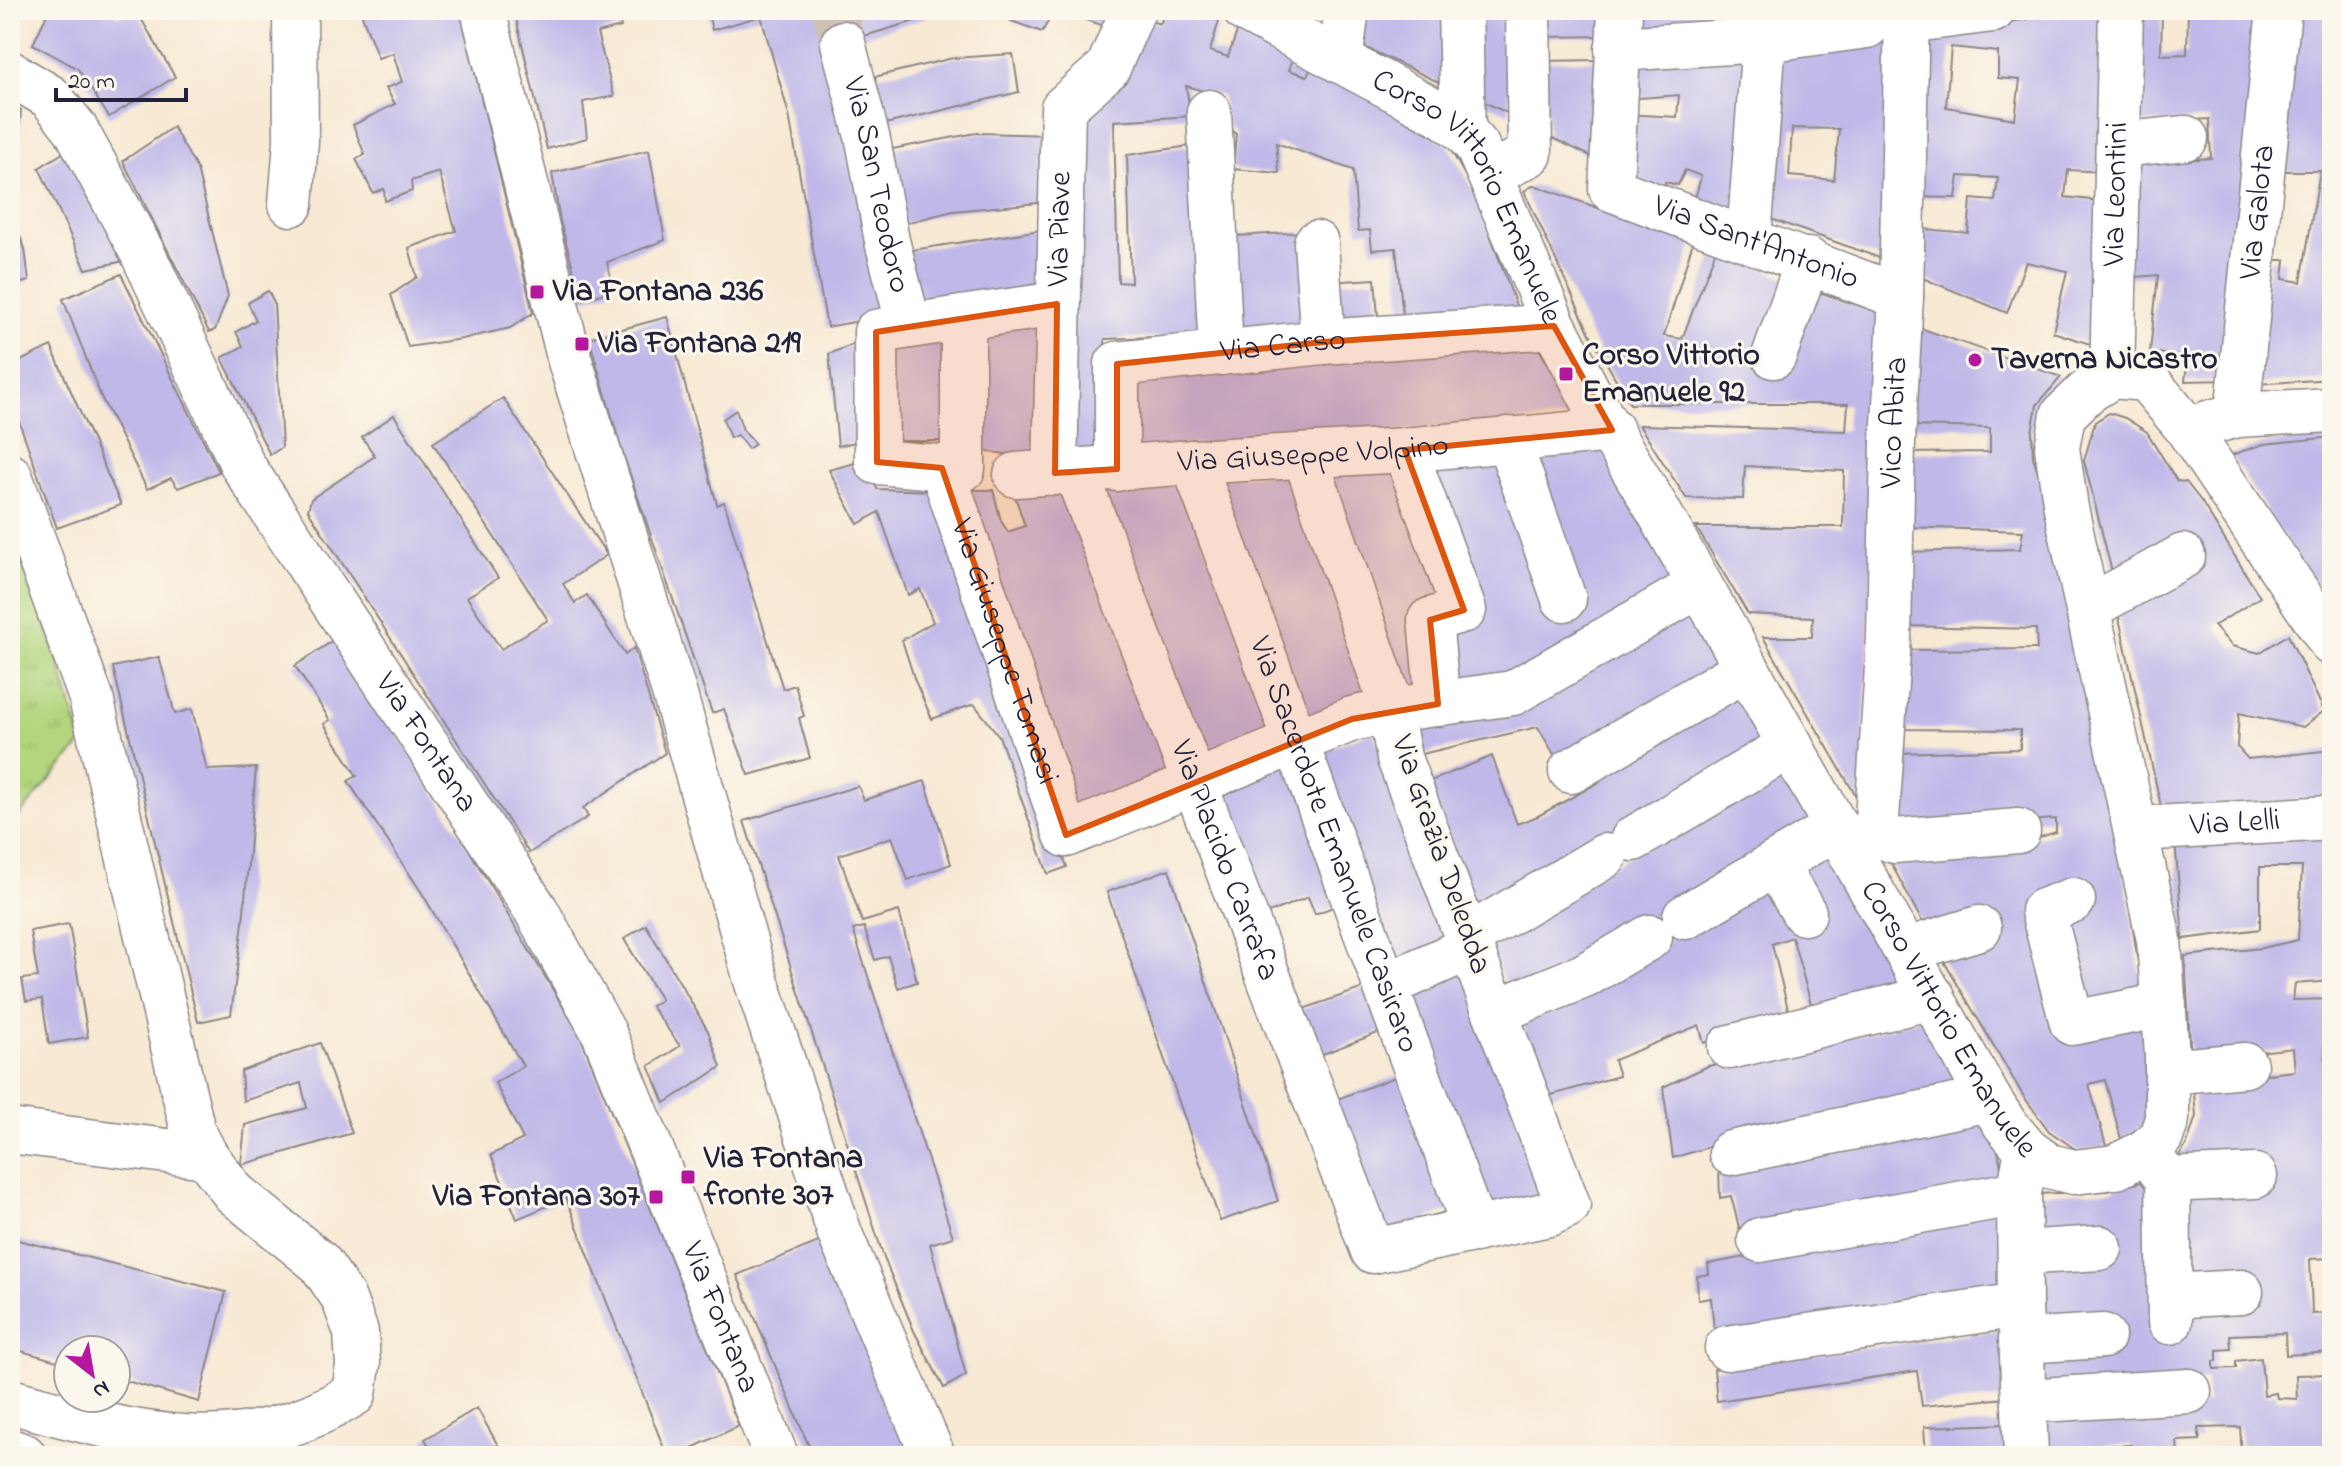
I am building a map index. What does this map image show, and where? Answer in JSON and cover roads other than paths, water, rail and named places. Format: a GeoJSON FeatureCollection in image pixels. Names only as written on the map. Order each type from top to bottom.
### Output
{"type":"FeatureCollection","features":[{"type":"Feature","properties":{"kind":"street"},"geometry":{"type":"LineString","coordinates":[[291,204],[296,141],[295,10]]}},
{"type":"Feature","properties":{"kind":"street"},"geometry":{"type":"LineString","coordinates":[[483,10],[570,361],[674,692],[756,980],[840,1234],[933,1456]]}},
{"type":"Feature","properties":{"kind":"street","name":"Via Piave"},"geometry":{"type":"LineString","coordinates":[[1066,472],[1057,304],[1063,108],[1108,68],[1133,10]]}},
{"type":"Feature","properties":{"kind":"street","name":"Corso Vittorio Emanuele"},"geometry":{"type":"LineString","coordinates":[[1245,10],[1441,114],[1463,130],[1477,146],[1554,326],[1791,745],[1855,837],[1906,950],[2005,1124],[2027,1150],[2049,1166],[2074,1172],[2157,1166]]}},
{"type":"Feature","properties":{"kind":"street"},"geometry":{"type":"LineString","coordinates":[[1340,61],[1347,10]]}},
{"type":"Feature","properties":{"kind":"street"},"geometry":{"type":"LineString","coordinates":[[1460,10],[1463,130]]}},
{"type":"Feature","properties":{"kind":"street"},"geometry":{"type":"LineString","coordinates":[[1490,175],[1530,154],[1528,10]]}},
{"type":"Feature","properties":{"kind":"street"},"geometry":{"type":"LineString","coordinates":[[1618,29],[1893,19],[1993,10]]}},
{"type":"Feature","properties":{"kind":"street","name":"Via Leontini"},"geometry":{"type":"LineString","coordinates":[[2112,376],[2121,10]]}},
{"type":"Feature","properties":{"kind":"street","name":"Via Galota"},"geometry":{"type":"LineString","coordinates":[[2237,415],[2279,10]]}},
{"type":"Feature","properties":{"kind":"street","name":"Vico Abita"},"geometry":{"type":"LineString","coordinates":[[1855,837],[1889,637],[1893,441],[1901,297],[1893,19]]}},
{"type":"Feature","properties":{"kind":"street"},"geometry":{"type":"LineString","coordinates":[[1749,238],[1766,25]]}},
{"type":"Feature","properties":{"kind":"street","name":"Via Sant'Antonio"},"geometry":{"type":"LineString","coordinates":[[1618,29],[1611,189],[1901,297]]}},
{"type":"Feature","properties":{"kind":"street","name":"Via San Teodoro"},"geometry":{"type":"LineString","coordinates":[[843,43],[909,326]]}},
{"type":"Feature","properties":{"kind":"street","name":"Via Fontana"},"geometry":{"type":"LineString","coordinates":[[10,73],[50,97],[75,128],[142,252],[243,466],[536,910],[567,963],[604,1033],[776,1456]]}},
{"type":"Feature","properties":{"kind":"street"},"geometry":{"type":"LineString","coordinates":[[1209,112],[1221,353]]}},
{"type":"Feature","properties":{"kind":"street"},"geometry":{"type":"LineString","coordinates":[[2118,145],[2186,138]]}},
{"type":"Feature","properties":{"kind":"street"},"geometry":{"type":"LineString","coordinates":[[1316,243],[1323,342]]}},
{"type":"Feature","properties":{"kind":"street"},"geometry":{"type":"LineString","coordinates":[[1774,356],[1808,260]]}},
{"type":"Feature","properties":{"kind":"street"},"geometry":{"type":"LineString","coordinates":[[952,469],[877,462],[876,332],[1057,304]]}},
{"type":"Feature","properties":{"kind":"street","name":"Via Giuseppe Tomasi"},"geometry":{"type":"LineString","coordinates":[[963,318],[952,469],[1066,835],[1193,781]]}},
{"type":"Feature","properties":{"kind":"street","name":"Via Carso"},"geometry":{"type":"LineString","coordinates":[[1066,472],[1117,364],[1323,342],[1554,326]]}},
{"type":"Feature","properties":{"kind":"street"},"geometry":{"type":"LineString","coordinates":[[2241,1292],[2170,1309],[2157,1166],[2167,1119],[2159,940],[2066,508],[2057,448],[2063,415],[2088,391],[2112,376],[2146,379],[2187,428],[2332,644]]}},
{"type":"Feature","properties":{"kind":"street"},"geometry":{"type":"LineString","coordinates":[[2187,428],[2237,415],[2332,410]]}},
{"type":"Feature","properties":{"kind":"street","name":"Via Giuseppe Volpino"},"geometry":{"type":"LineString","coordinates":[[1066,472],[1405,450],[1612,430]]}},
{"type":"Feature","properties":{"kind":"street"},"geometry":{"type":"LineString","coordinates":[[1508,439],[1564,599]]}},
{"type":"Feature","properties":{"kind":"street"},"geometry":{"type":"LineString","coordinates":[[1405,450],[1464,610],[1430,620],[1438,704]]}},
{"type":"Feature","properties":{"kind":"street","name":"Via Grazia Deledda"},"geometry":{"type":"LineString","coordinates":[[1305,456],[1392,710],[1399,758],[1568,1205],[1549,1214],[1475,1230]]}},
{"type":"Feature","properties":{"kind":"street","name":"Via Sacerdote Emanuele Casiraro"},"geometry":{"type":"LineString","coordinates":[[1193,462],[1475,1230]]}},
{"type":"Feature","properties":{"kind":"street","name":"Via Placido Carrafa"},"geometry":{"type":"LineString","coordinates":[[1066,472],[1193,781],[1373,1251],[1475,1230]]}},
{"type":"Feature","properties":{"kind":"street"},"geometry":{"type":"LineString","coordinates":[[10,476],[91,698],[193,1131],[206,1156],[234,1193],[320,1263],[343,1297],[356,1332],[358,1365],[354,1394],[328,1413],[290,1431],[234,1444],[180,1444],[150,1439],[10,1401]]}},
{"type":"Feature","properties":{"kind":"street"},"geometry":{"type":"LineString","coordinates":[[2088,608],[2183,556]]}},
{"type":"Feature","properties":{"kind":"street"},"geometry":{"type":"LineString","coordinates":[[1193,781],[1352,719],[1392,710],[1513,693],[1700,585]]}},
{"type":"Feature","properties":{"kind":"street"},"geometry":{"type":"LineString","coordinates":[[1571,771],[1747,668]]}},
{"type":"Feature","properties":{"kind":"street"},"geometry":{"type":"LineString","coordinates":[[1385,986],[1469,942],[1619,847],[1791,745]]}},
{"type":"Feature","properties":{"kind":"street","name":"Via Lelli"},"geometry":{"type":"LineString","coordinates":[[2137,829],[2332,818]]}},
{"type":"Feature","properties":{"kind":"street"},"geometry":{"type":"LineString","coordinates":[[1495,1012],[1584,976],[1775,864],[1855,837],[1894,841],[2018,831]]}},
{"type":"Feature","properties":{"kind":"street"},"geometry":{"type":"LineString","coordinates":[[1775,864],[1804,913]]}},
{"type":"Feature","properties":{"kind":"street"},"geometry":{"type":"LineString","coordinates":[[2073,900],[2043,911],[2072,1023],[2164,1005]]}},
{"type":"Feature","properties":{"kind":"street"},"geometry":{"type":"LineString","coordinates":[[1906,950],[1979,928]]}},
{"type":"Feature","properties":{"kind":"street"},"geometry":{"type":"LineString","coordinates":[[1730,1047],[1933,997]]}},
{"type":"Feature","properties":{"kind":"street"},"geometry":{"type":"LineString","coordinates":[[2167,1072],[2245,1065]]}},
{"type":"Feature","properties":{"kind":"street"},"geometry":{"type":"LineString","coordinates":[[1731,1153],[1989,1099]]}},
{"type":"Feature","properties":{"kind":"street"},"geometry":{"type":"LineString","coordinates":[[10,1131],[206,1156]]}},
{"type":"Feature","properties":{"kind":"street"},"geometry":{"type":"LineString","coordinates":[[2026,1456],[2020,1323],[2019,1193],[2027,1150]]}},
{"type":"Feature","properties":{"kind":"street"},"geometry":{"type":"LineString","coordinates":[[2157,1166],[2255,1176]]}},
{"type":"Feature","properties":{"kind":"street"},"geometry":{"type":"LineString","coordinates":[[1760,1240],[2019,1193]]}},
{"type":"Feature","properties":{"kind":"street"},"geometry":{"type":"LineString","coordinates":[[2020,1253],[2100,1248]]}},
{"type":"Feature","properties":{"kind":"street"},"geometry":{"type":"LineString","coordinates":[[1727,1348],[2020,1323],[2103,1336]]}},
{"type":"Feature","properties":{"kind":"street"},"geometry":{"type":"LineString","coordinates":[[2024,1401],[2189,1391]]}},
{"type":"Feature","properties":{"kind":"street"},"geometry":{"type":"LineString","coordinates":[[10,1451],[24,1456]]}},
{"type":"Feature","properties":{"kind":"tunnel"},"geometry":{"type":"LineString","coordinates":[[834,10],[843,43]]}},
{"type":"Feature","properties":{"kind":"place","name":"Via Fontana 236"},"geometry":{"type":"Point","coordinates":[537,292]}},
{"type":"Feature","properties":{"kind":"place","name":"Via Fontana 219"},"geometry":{"type":"Point","coordinates":[582,344]}},
{"type":"Feature","properties":{"kind":"place","name":"Taverna Nicastro"},"geometry":{"type":"Point","coordinates":[1975,360]}},
{"type":"Feature","properties":{"kind":"place","name":"Corso Vittorio Emanuele 92"},"geometry":{"type":"Point","coordinates":[1566,374]}},
{"type":"Feature","properties":{"kind":"place","name":"Via Fontana fronte 307"},"geometry":{"type":"Point","coordinates":[688,1177]}},
{"type":"Feature","properties":{"kind":"place","name":"Via Fontana 307"},"geometry":{"type":"Point","coordinates":[656,1197]}}]}
